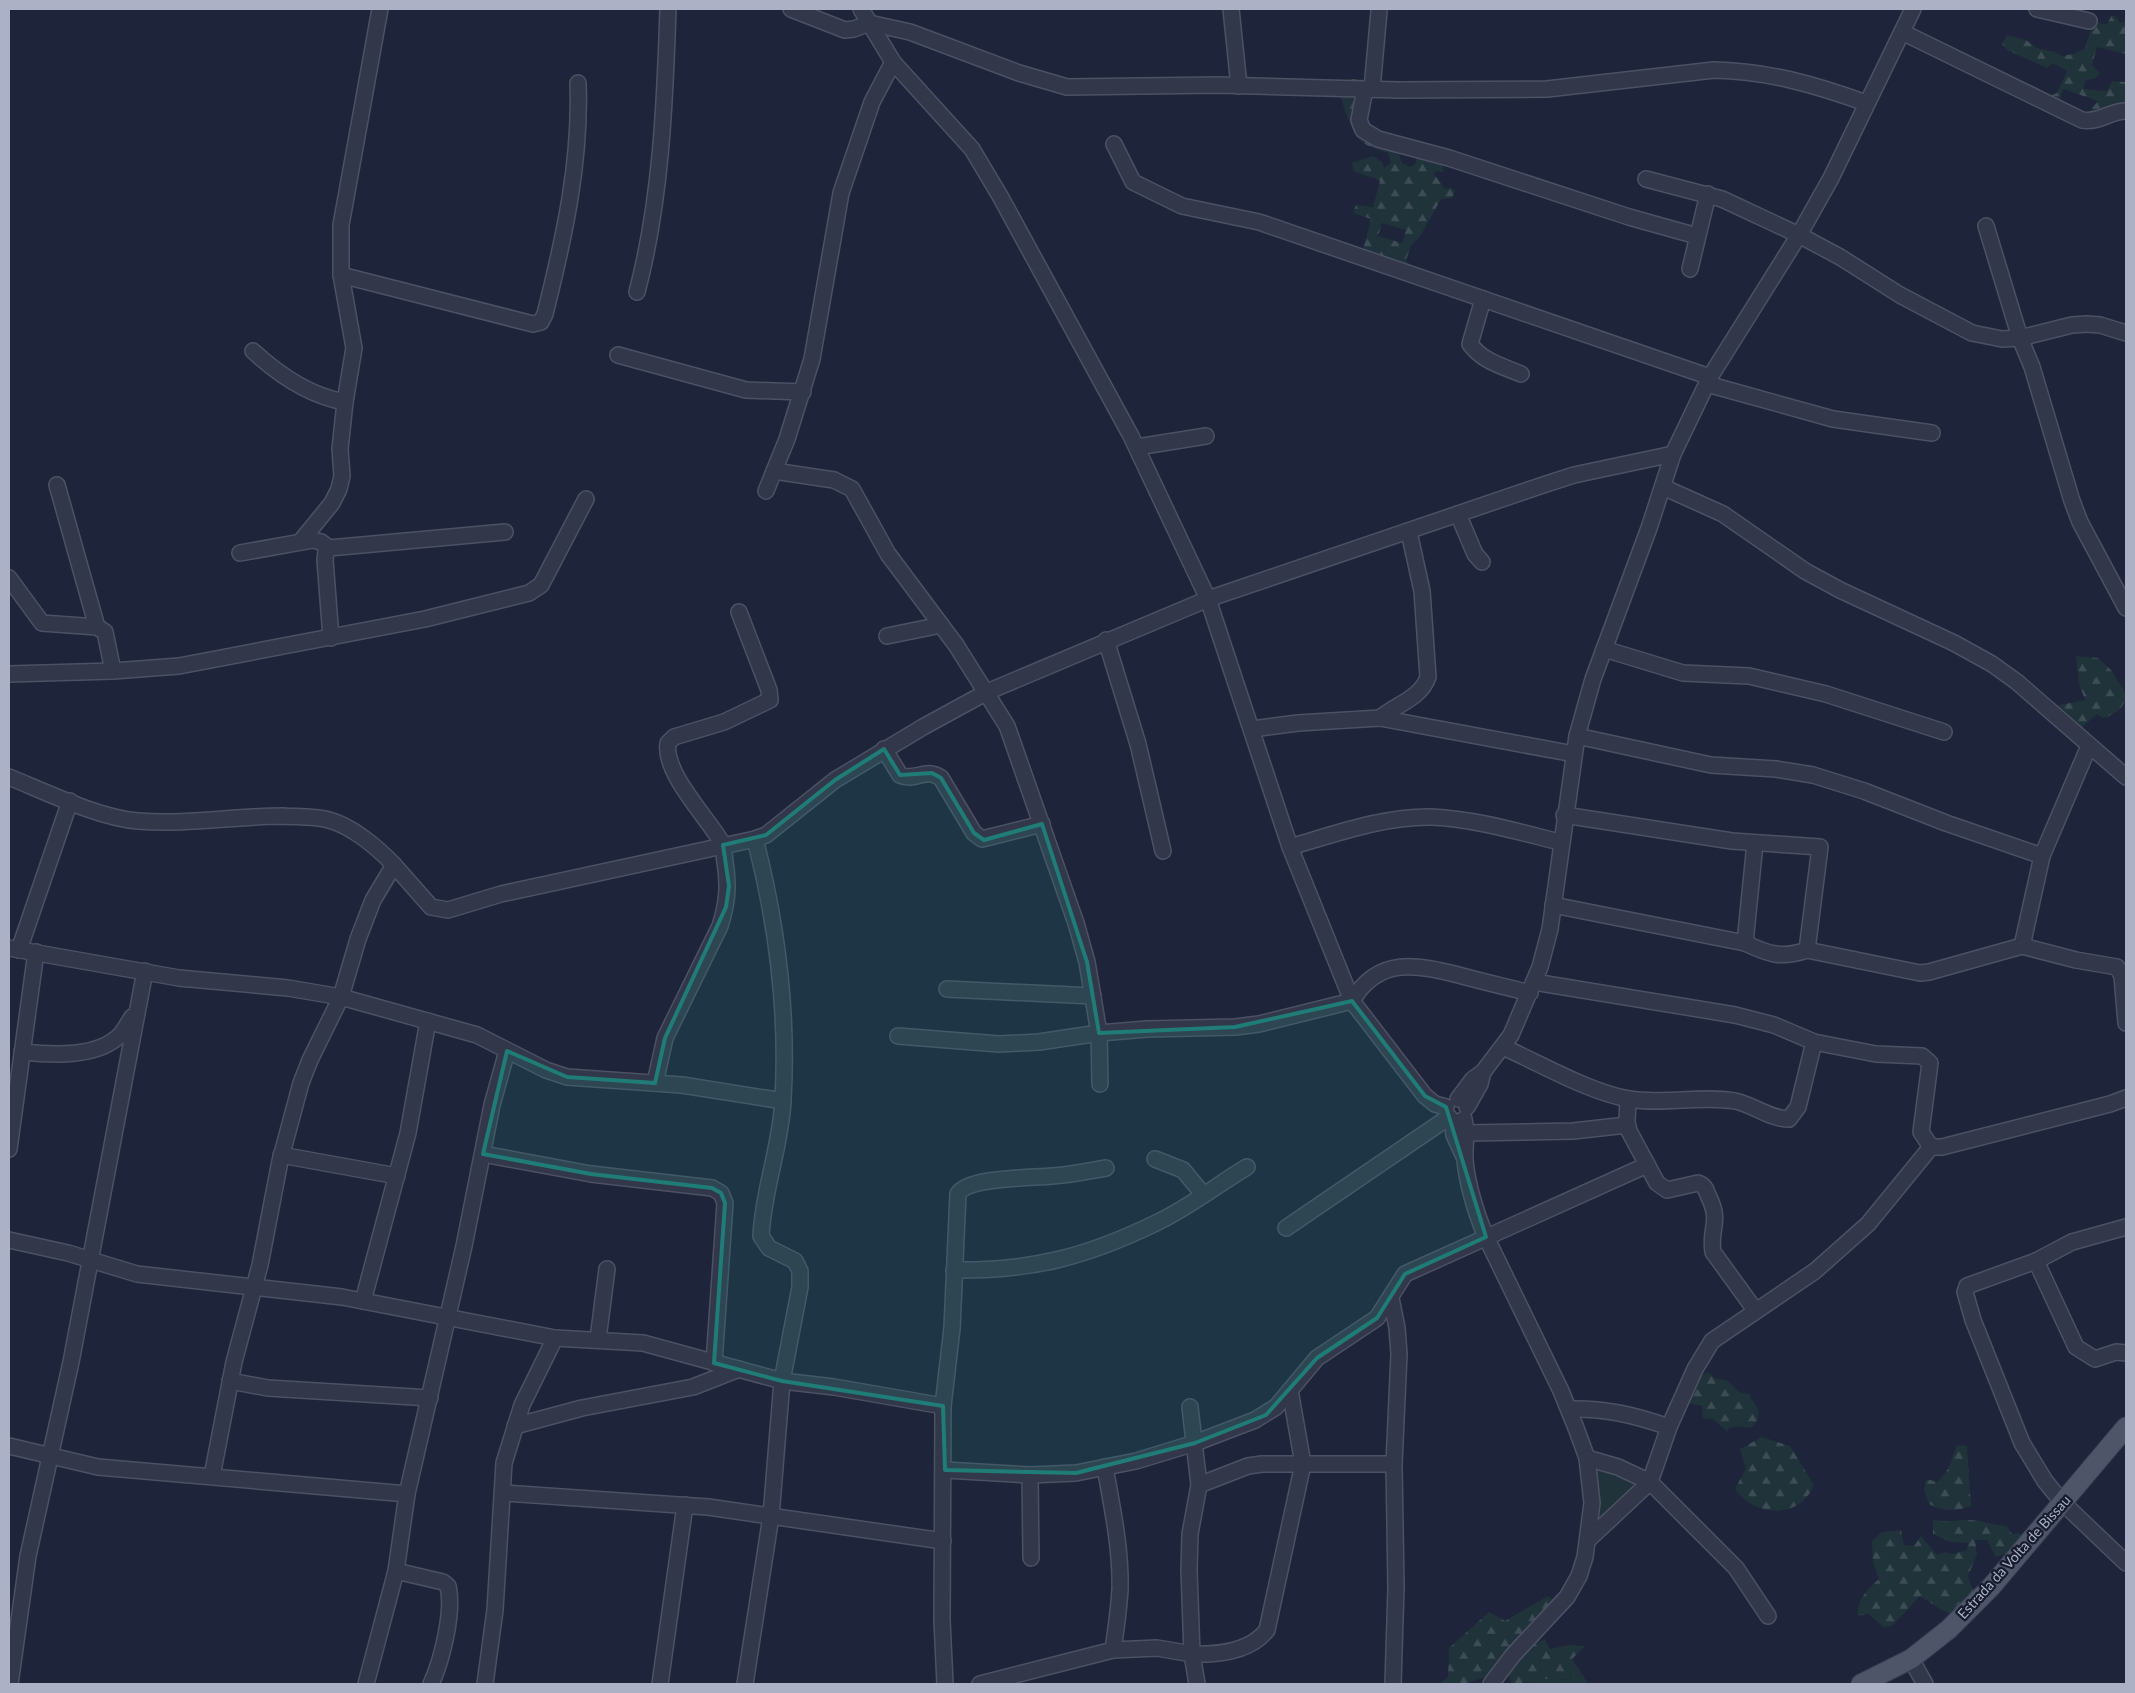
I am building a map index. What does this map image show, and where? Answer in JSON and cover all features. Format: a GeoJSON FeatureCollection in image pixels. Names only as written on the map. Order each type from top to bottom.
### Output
{"type":"FeatureCollection","features":[{"type":"Feature","properties":{"kind":"main road","name":"Estrada da Volta de Bissau"},"geometry":{"type":"LineString","coordinates":[[1861,1684],[1911,1659],[1950,1629],[1991,1586],[2126,1427]]}},
{"type":"Feature","properties":{"kind":"street"},"geometry":{"type":"LineString","coordinates":[[301,541],[328,509],[342,476],[340,449],[345,402],[354,348],[341,275],[341,225],[380,9]]}},
{"type":"Feature","properties":{"kind":"street"},"geometry":{"type":"LineString","coordinates":[[637,292],[650,238],[657,190],[668,9]]}},
{"type":"Feature","properties":{"kind":"street"},"geometry":{"type":"LineString","coordinates":[[790,9],[846,30],[869,23],[924,37],[1019,73],[1067,86],[1547,89],[1714,70],[1740,71],[1806,82],[1866,104]]}},
{"type":"Feature","properties":{"kind":"street"},"geometry":{"type":"LineString","coordinates":[[861,9],[893,62],[972,150],[1088,353],[1136,447],[1208,599],[1290,847],[1352,1001],[1425,1096],[1435,1104],[1458,1115],[1573,1131],[1627,1126]]}},
{"type":"Feature","properties":{"kind":"street"},"geometry":{"type":"LineString","coordinates":[[1231,9],[1239,86]]}},
{"type":"Feature","properties":{"kind":"street"},"geometry":{"type":"LineString","coordinates":[[1286,1228],[1458,1115],[1480,1084],[1483,1072],[1503,1047],[1514,1028],[1532,988],[1545,950],[1577,736],[1604,649],[1674,454],[1709,380],[1832,178],[1913,9]]}},
{"type":"Feature","properties":{"kind":"street"},"geometry":{"type":"LineString","coordinates":[[2037,9],[2088,21]]}},
{"type":"Feature","properties":{"kind":"street"},"geometry":{"type":"LineString","coordinates":[[1379,11],[1368,89],[1359,120],[1363,130],[1378,139],[1449,158],[1629,218],[1698,236]]}},
{"type":"Feature","properties":{"kind":"street"},"geometry":{"type":"LineString","coordinates":[[1902,32],[2082,120],[2091,122],[2119,111],[2126,111]]}},
{"type":"Feature","properties":{"kind":"street"},"geometry":{"type":"LineString","coordinates":[[766,491],[803,392],[812,358],[841,193],[872,102],[893,62]]}},
{"type":"Feature","properties":{"kind":"street"},"geometry":{"type":"LineString","coordinates":[[341,275],[533,324],[541,322],[546,314],[554,281],[572,192],[579,128],[578,83]]}},
{"type":"Feature","properties":{"kind":"street"},"geometry":{"type":"LineString","coordinates":[[1114,144],[1132,182],[1182,206],[1258,222],[1483,299],[1709,380],[1833,419],[1932,433]]}},
{"type":"Feature","properties":{"kind":"street"},"geometry":{"type":"LineString","coordinates":[[1646,179],[1708,194],[1799,235],[1840,257],[1900,295],[1972,333],[1996,338],[2020,338],[2072,325],[2087,324],[2100,325],[2126,332]]}},
{"type":"Feature","properties":{"kind":"street"},"geometry":{"type":"LineString","coordinates":[[1690,269],[1708,194]]}},
{"type":"Feature","properties":{"kind":"street"},"geometry":{"type":"LineString","coordinates":[[1986,226],[2020,338],[2032,367],[2072,501],[2080,522],[2126,608]]}},
{"type":"Feature","properties":{"kind":"street"},"geometry":{"type":"LineString","coordinates":[[1483,299],[1470,336],[1470,344],[1477,354],[1494,364],[1521,374]]}},
{"type":"Feature","properties":{"kind":"street"},"geometry":{"type":"LineString","coordinates":[[252,351],[292,381],[332,400],[345,402]]}},
{"type":"Feature","properties":{"kind":"street"},"geometry":{"type":"LineString","coordinates":[[618,354],[746,390],[803,392]]}},
{"type":"Feature","properties":{"kind":"street"},"geometry":{"type":"LineString","coordinates":[[1136,447],[1206,436]]}},
{"type":"Feature","properties":{"kind":"street"},"geometry":{"type":"LineString","coordinates":[[9,777],[114,817],[136,821],[167,822],[259,816],[308,817],[329,820],[344,826],[394,865],[431,906],[448,910],[509,892],[616,871],[766,835],[822,790],[884,749],[987,692],[1106,640],[1208,599],[1574,475],[1674,454]]}},
{"type":"Feature","properties":{"kind":"street"},"geometry":{"type":"LineString","coordinates":[[774,471],[834,480],[852,489],[888,554],[941,625],[987,692],[1007,726],[1076,923],[1087,962],[1099,1033],[1100,1084]]}},
{"type":"Feature","properties":{"kind":"street"},"geometry":{"type":"LineString","coordinates":[[57,484],[97,627]]}},
{"type":"Feature","properties":{"kind":"street"},"geometry":{"type":"LineString","coordinates":[[1663,487],[1723,514],[1787,559],[1826,582],[1954,643],[1992,664],[2017,682],[2126,777]]}},
{"type":"Feature","properties":{"kind":"street"},"geometry":{"type":"LineString","coordinates":[[9,674],[113,671],[179,666],[434,617],[536,589],[549,572],[586,498]]}},
{"type":"Feature","properties":{"kind":"street"},"geometry":{"type":"LineString","coordinates":[[1458,514],[1475,554],[1482,562]]}},
{"type":"Feature","properties":{"kind":"street"},"geometry":{"type":"LineString","coordinates":[[240,553],[313,540],[321,542],[330,548],[505,532]]}},
{"type":"Feature","properties":{"kind":"street"},"geometry":{"type":"LineString","coordinates":[[1380,718],[1418,694],[1425,686],[1428,677],[1422,590],[1409,532]]}},
{"type":"Feature","properties":{"kind":"street"},"geometry":{"type":"LineString","coordinates":[[330,548],[326,552],[325,560],[331,638]]}},
{"type":"Feature","properties":{"kind":"street"},"geometry":{"type":"LineString","coordinates":[[9,578],[42,624],[97,627],[105,632],[108,636],[113,671]]}},
{"type":"Feature","properties":{"kind":"street"},"geometry":{"type":"LineString","coordinates":[[655,1083],[665,1038],[716,934],[726,907],[729,886],[722,845],[684,789],[667,748],[668,743],[674,737],[724,722],[770,700],[769,690],[739,612]]}},
{"type":"Feature","properties":{"kind":"street"},"geometry":{"type":"LineString","coordinates":[[887,636],[941,625]]}},
{"type":"Feature","properties":{"kind":"street"},"geometry":{"type":"LineString","coordinates":[[1106,640],[1138,744],[1163,851]]}},
{"type":"Feature","properties":{"kind":"street"},"geometry":{"type":"LineString","coordinates":[[1604,649],[1683,673],[1749,676],[1782,683],[1826,694],[1944,732]]}},
{"type":"Feature","properties":{"kind":"street"},"geometry":{"type":"LineString","coordinates":[[1252,729],[1298,723],[1380,718],[1574,754]]}},
{"type":"Feature","properties":{"kind":"street"},"geometry":{"type":"LineString","coordinates":[[1577,736],[1711,765],[1776,769],[1814,776],[1864,791],[1946,823],[2042,856]]}},
{"type":"Feature","properties":{"kind":"street"},"geometry":{"type":"LineString","coordinates":[[2022,946],[2042,856],[2089,746]]}},
{"type":"Feature","properties":{"kind":"street"},"geometry":{"type":"LineString","coordinates":[[884,749],[896,771],[904,777],[927,773],[941,778],[974,833],[982,839],[1042,824]]}},
{"type":"Feature","properties":{"kind":"street"},"geometry":{"type":"LineString","coordinates":[[70,801],[14,949],[179,978],[288,988],[340,997],[477,1034],[546,1070],[567,1077],[682,1085],[784,1101]]}},
{"type":"Feature","properties":{"kind":"street"},"geometry":{"type":"LineString","coordinates":[[1564,815],[1755,843],[1820,848],[1807,950]]}},
{"type":"Feature","properties":{"kind":"street"},"geometry":{"type":"LineString","coordinates":[[1290,847],[1378,824],[1403,819],[1431,817],[1500,828],[1560,842]]}},
{"type":"Feature","properties":{"kind":"street"},"geometry":{"type":"LineString","coordinates":[[745,1684],[771,1516],[782,1381],[800,1287],[800,1271],[795,1261],[769,1248],[761,1236],[784,1101],[780,973],[770,907],[755,839]]}},
{"type":"Feature","properties":{"kind":"street"},"geometry":{"type":"LineString","coordinates":[[1745,943],[1755,843]]}},
{"type":"Feature","properties":{"kind":"street"},"geometry":{"type":"LineString","coordinates":[[212,1476],[230,1381],[266,1241],[281,1155],[301,1083],[340,997],[358,939],[373,900],[394,865]]}},
{"type":"Feature","properties":{"kind":"street"},"geometry":{"type":"LineString","coordinates":[[1553,905],[1745,943],[1770,954],[1793,955],[1807,950],[1920,973],[2022,946],[2076,960],[2117,967],[2122,976],[2126,1024]]}},
{"type":"Feature","properties":{"kind":"street"},"geometry":{"type":"LineString","coordinates":[[9,1149],[36,952]]}},
{"type":"Feature","properties":{"kind":"street"},"geometry":{"type":"LineString","coordinates":[[898,1036],[998,1044],[1039,1042],[1099,1033],[1235,1027],[1352,1001],[1364,983],[1372,977],[1406,965],[1431,968],[1532,988],[1735,1015],[1774,1025],[1814,1042],[1876,1054],[1914,1054],[1927,1058],[1930,1063],[1921,1132],[1931,1146],[1942,1147],[2110,1104],[2126,1098]]}},
{"type":"Feature","properties":{"kind":"street"},"geometry":{"type":"LineString","coordinates":[[10,1684],[14,1618],[50,1456],[144,972]]}},
{"type":"Feature","properties":{"kind":"street"},"geometry":{"type":"LineString","coordinates":[[947,989],[1093,996]]}},
{"type":"Feature","properties":{"kind":"street"},"geometry":{"type":"LineString","coordinates":[[22,1052],[74,1052],[100,1048],[121,1034],[137,1010]]}},
{"type":"Feature","properties":{"kind":"street"},"geometry":{"type":"LineString","coordinates":[[363,1301],[411,1118],[428,1020]]}},
{"type":"Feature","properties":{"kind":"street"},"geometry":{"type":"LineString","coordinates":[[1503,1047],[1604,1092],[1628,1099],[1717,1099],[1750,1105],[1779,1119],[1789,1119],[1798,1107],[1814,1042]]}},
{"type":"Feature","properties":{"kind":"street"},"geometry":{"type":"LineString","coordinates":[[366,1684],[396,1571],[408,1494],[483,1154],[492,1104],[507,1051]]}},
{"type":"Feature","properties":{"kind":"street"},"geometry":{"type":"LineString","coordinates":[[1628,1099],[1627,1126],[1657,1183],[1667,1190],[1698,1183],[1705,1188],[1715,1209],[1713,1252],[1755,1310]]}},
{"type":"Feature","properties":{"kind":"street"},"geometry":{"type":"LineString","coordinates":[[1458,1115],[1472,1200],[1486,1237],[1569,1409],[1587,1458],[1592,1503],[1588,1540],[1579,1576],[1568,1597],[1513,1655],[1491,1684]]}},
{"type":"Feature","properties":{"kind":"street"},"geometry":{"type":"LineString","coordinates":[[1588,1540],[1650,1482],[1668,1427],[1695,1369],[1712,1341],[1815,1271],[1868,1224],[1931,1146]]}},
{"type":"Feature","properties":{"kind":"street"},"geometry":{"type":"LineString","coordinates":[[483,1154],[591,1174],[712,1188],[721,1193],[725,1203],[714,1363]]}},
{"type":"Feature","properties":{"kind":"street"},"geometry":{"type":"LineString","coordinates":[[281,1155],[397,1176]]}},
{"type":"Feature","properties":{"kind":"street"},"geometry":{"type":"LineString","coordinates":[[1155,1159],[1183,1170],[1203,1194]]}},
{"type":"Feature","properties":{"kind":"street"},"geometry":{"type":"LineString","coordinates":[[944,1470],[1030,1475],[1076,1473],[1136,1461],[1195,1443],[1266,1415],[1276,1407],[1317,1358],[1377,1318],[1405,1274],[1647,1165]]}},
{"type":"Feature","properties":{"kind":"street"},"geometry":{"type":"LineString","coordinates":[[954,1270],[1025,1267],[1057,1261],[1157,1223],[1247,1167]]}},
{"type":"Feature","properties":{"kind":"street"},"geometry":{"type":"LineString","coordinates":[[945,1684],[944,1406],[952,1328],[958,1194],[964,1188],[1001,1180],[1052,1176],[1106,1168]]}},
{"type":"Feature","properties":{"kind":"street"},"geometry":{"type":"LineString","coordinates":[[2126,1227],[2072,1242],[2036,1261],[1979,1280],[1967,1286],[1965,1292],[2022,1443],[2045,1481],[2062,1502],[2126,1564]]}},
{"type":"Feature","properties":{"kind":"street"},"geometry":{"type":"LineString","coordinates":[[9,1240],[89,1259],[137,1274],[255,1286],[363,1301],[447,1319],[555,1338],[643,1343],[782,1381],[834,1386],[944,1406]]}},
{"type":"Feature","properties":{"kind":"street"},"geometry":{"type":"LineString","coordinates":[[2036,1261],[2076,1347],[2095,1359],[2116,1352],[2126,1353]]}},
{"type":"Feature","properties":{"kind":"street"},"geometry":{"type":"LineString","coordinates":[[598,1339],[607,1269]]}},
{"type":"Feature","properties":{"kind":"street"},"geometry":{"type":"LineString","coordinates":[[1391,1298],[1397,1328],[1399,1354],[1394,1464],[1397,1570],[1393,1684]]}},
{"type":"Feature","properties":{"kind":"street"},"geometry":{"type":"LineString","coordinates":[[485,1684],[493,1633],[504,1463],[515,1426],[555,1338]]}},
{"type":"Feature","properties":{"kind":"street"},"geometry":{"type":"LineString","coordinates":[[515,1426],[605,1404],[693,1387],[739,1369]]}},
{"type":"Feature","properties":{"kind":"street"},"geometry":{"type":"LineString","coordinates":[[230,1381],[268,1388],[430,1398]]}},
{"type":"Feature","properties":{"kind":"street"},"geometry":{"type":"LineString","coordinates":[[980,1684],[1113,1650],[1157,1648],[1192,1654],[1238,1650],[1259,1641],[1267,1630],[1303,1464],[1290,1390]]}},
{"type":"Feature","properties":{"kind":"street"},"geometry":{"type":"LineString","coordinates":[[1190,1407],[1199,1485],[1190,1534],[1188,1570],[1192,1654],[1197,1684]]}},
{"type":"Feature","properties":{"kind":"street"},"geometry":{"type":"LineString","coordinates":[[1569,1409],[1614,1410],[1668,1427]]}},
{"type":"Feature","properties":{"kind":"street"},"geometry":{"type":"LineString","coordinates":[[9,1446],[98,1467],[408,1494]]}},
{"type":"Feature","properties":{"kind":"street"},"geometry":{"type":"LineString","coordinates":[[1587,1458],[1618,1467],[1650,1482],[1736,1568],[1768,1616]]}},
{"type":"Feature","properties":{"kind":"street"},"geometry":{"type":"LineString","coordinates":[[1199,1485],[1248,1466],[1394,1464]]}},
{"type":"Feature","properties":{"kind":"street"},"geometry":{"type":"LineString","coordinates":[[1105,1467],[1114,1516],[1120,1571],[1113,1650]]}},
{"type":"Feature","properties":{"kind":"street"},"geometry":{"type":"LineString","coordinates":[[1030,1475],[1031,1558]]}},
{"type":"Feature","properties":{"kind":"street"},"geometry":{"type":"LineString","coordinates":[[503,1493],[685,1505],[943,1541]]}},
{"type":"Feature","properties":{"kind":"street"},"geometry":{"type":"LineString","coordinates":[[660,1684],[685,1505]]}},
{"type":"Feature","properties":{"kind":"street"},"geometry":{"type":"LineString","coordinates":[[396,1571],[443,1582],[448,1586],[449,1606],[444,1639],[431,1684]]}},
{"type":"Feature","properties":{"kind":"street"},"geometry":{"type":"LineString","coordinates":[[1911,1659],[1925,1684]]}},
{"type":"Feature","properties":{"kind":"highlighted area"},"geometry":{"type":"Polygon","coordinates":[[[884,749],[900,775],[932,773],[941,778],[974,833],[984,840],[1042,824],[1087,962],[1099,1033],[1235,1027],[1352,1001],[1425,1096],[1446,1107],[1486,1237],[1405,1274],[1377,1318],[1317,1358],[1266,1415],[1195,1443],[1076,1473],[945,1470],[943,1406],[782,1381],[714,1363],[725,1203],[721,1193],[712,1188],[591,1174],[483,1154],[507,1051],[567,1077],[655,1083],[665,1038],[726,907],[729,886],[723,845],[766,835],[835,780],[884,749]]]}},
{"type":"Feature","properties":{"kind":"green space"},"geometry":{"type":"Polygon","coordinates":[[[2112,15],[2120,23],[2126,22],[2126,54],[2097,47],[2092,65],[2100,73],[2095,78],[2085,81],[2084,89],[2107,91],[2112,81],[2126,82],[2126,111],[2087,119],[2089,112],[2098,101],[2063,89],[2058,105],[2048,109],[2030,105],[2021,91],[2030,84],[2039,88],[2043,99],[2057,93],[2067,71],[2053,63],[2047,68],[2007,50],[2002,44],[2007,35],[2026,40],[2037,48],[2055,52],[2062,56],[2073,54],[2085,48],[2090,32],[2098,23],[2107,24],[2112,15]]]}},
{"type":"Feature","properties":{"kind":"green space"},"geometry":{"type":"Polygon","coordinates":[[[1350,79],[1362,79],[1370,93],[1371,101],[1366,105],[1360,120],[1396,145],[1402,163],[1410,167],[1415,164],[1417,156],[1443,157],[1443,172],[1437,171],[1434,174],[1445,189],[1452,188],[1455,191],[1452,198],[1441,199],[1421,235],[1411,246],[1406,260],[1414,269],[1362,253],[1371,219],[1353,213],[1356,205],[1373,207],[1380,181],[1354,171],[1352,163],[1373,156],[1382,162],[1384,168],[1391,163],[1388,153],[1367,145],[1358,138],[1346,114],[1339,84],[1350,79]],[[1382,223],[1378,236],[1402,243],[1406,230],[1382,223]]]}},
{"type":"Feature","properties":{"kind":"green space"},"geometry":{"type":"Polygon","coordinates":[[[2076,656],[2098,658],[2111,670],[2126,694],[2122,707],[2116,713],[2103,718],[2097,714],[2082,727],[2062,719],[2055,706],[2085,700],[2079,684],[2076,656]]]}},
{"type":"Feature","properties":{"kind":"green space"},"geometry":{"type":"Polygon","coordinates":[[[1708,1372],[1716,1379],[1727,1380],[1739,1392],[1748,1394],[1759,1410],[1757,1421],[1751,1428],[1737,1426],[1729,1428],[1727,1432],[1713,1419],[1703,1418],[1702,1406],[1687,1403],[1698,1376],[1708,1372]]]}},
{"type":"Feature","properties":{"kind":"green space"},"geometry":{"type":"Polygon","coordinates":[[[1762,1437],[1790,1446],[1814,1485],[1807,1496],[1798,1504],[1788,1509],[1776,1511],[1753,1505],[1735,1489],[1746,1468],[1740,1449],[1762,1437]]]}},
{"type":"Feature","properties":{"kind":"green space"},"geometry":{"type":"Polygon","coordinates":[[[1957,1445],[1967,1446],[1971,1506],[1955,1510],[1939,1509],[1929,1504],[1924,1491],[1926,1479],[1938,1482],[1948,1469],[1957,1445]]]}},
{"type":"Feature","properties":{"kind":"green space"},"geometry":{"type":"Polygon","coordinates":[[[1588,1462],[1641,1475],[1612,1517],[1601,1526],[1588,1462]]]}},
{"type":"Feature","properties":{"kind":"green space"},"geometry":{"type":"Polygon","coordinates":[[[1933,1519],[1978,1521],[2007,1526],[2012,1534],[2031,1533],[2021,1548],[1996,1557],[1987,1540],[1975,1540],[1977,1554],[1968,1576],[1975,1596],[1956,1617],[1920,1596],[1892,1626],[1883,1627],[1869,1614],[1858,1616],[1861,1600],[1867,1590],[1879,1579],[1873,1563],[1872,1541],[1882,1532],[1901,1530],[1904,1545],[1914,1546],[1921,1536],[1937,1555],[1945,1552],[1953,1554],[1967,1550],[1968,1543],[1950,1542],[1933,1534],[1933,1519]]]}},
{"type":"Feature","properties":{"kind":"green space"},"geometry":{"type":"Polygon","coordinates":[[[1548,1596],[1552,1599],[1536,1622],[1488,1676],[1465,1684],[1439,1684],[1448,1677],[1449,1648],[1489,1612],[1505,1621],[1548,1596]]]}},
{"type":"Feature","properties":{"kind":"green space"},"geometry":{"type":"Polygon","coordinates":[[[1545,1639],[1550,1649],[1569,1645],[1585,1646],[1572,1659],[1581,1672],[1577,1676],[1562,1680],[1539,1679],[1512,1684],[1508,1675],[1515,1663],[1528,1649],[1545,1639]]]}},
{"type":"Feature","properties":{"kind":"green space"},"geometry":{"type":"Polygon","coordinates":[[[1581,1672],[1588,1684],[1521,1684],[1537,1679],[1560,1680],[1572,1678],[1581,1672]]]}}]}
